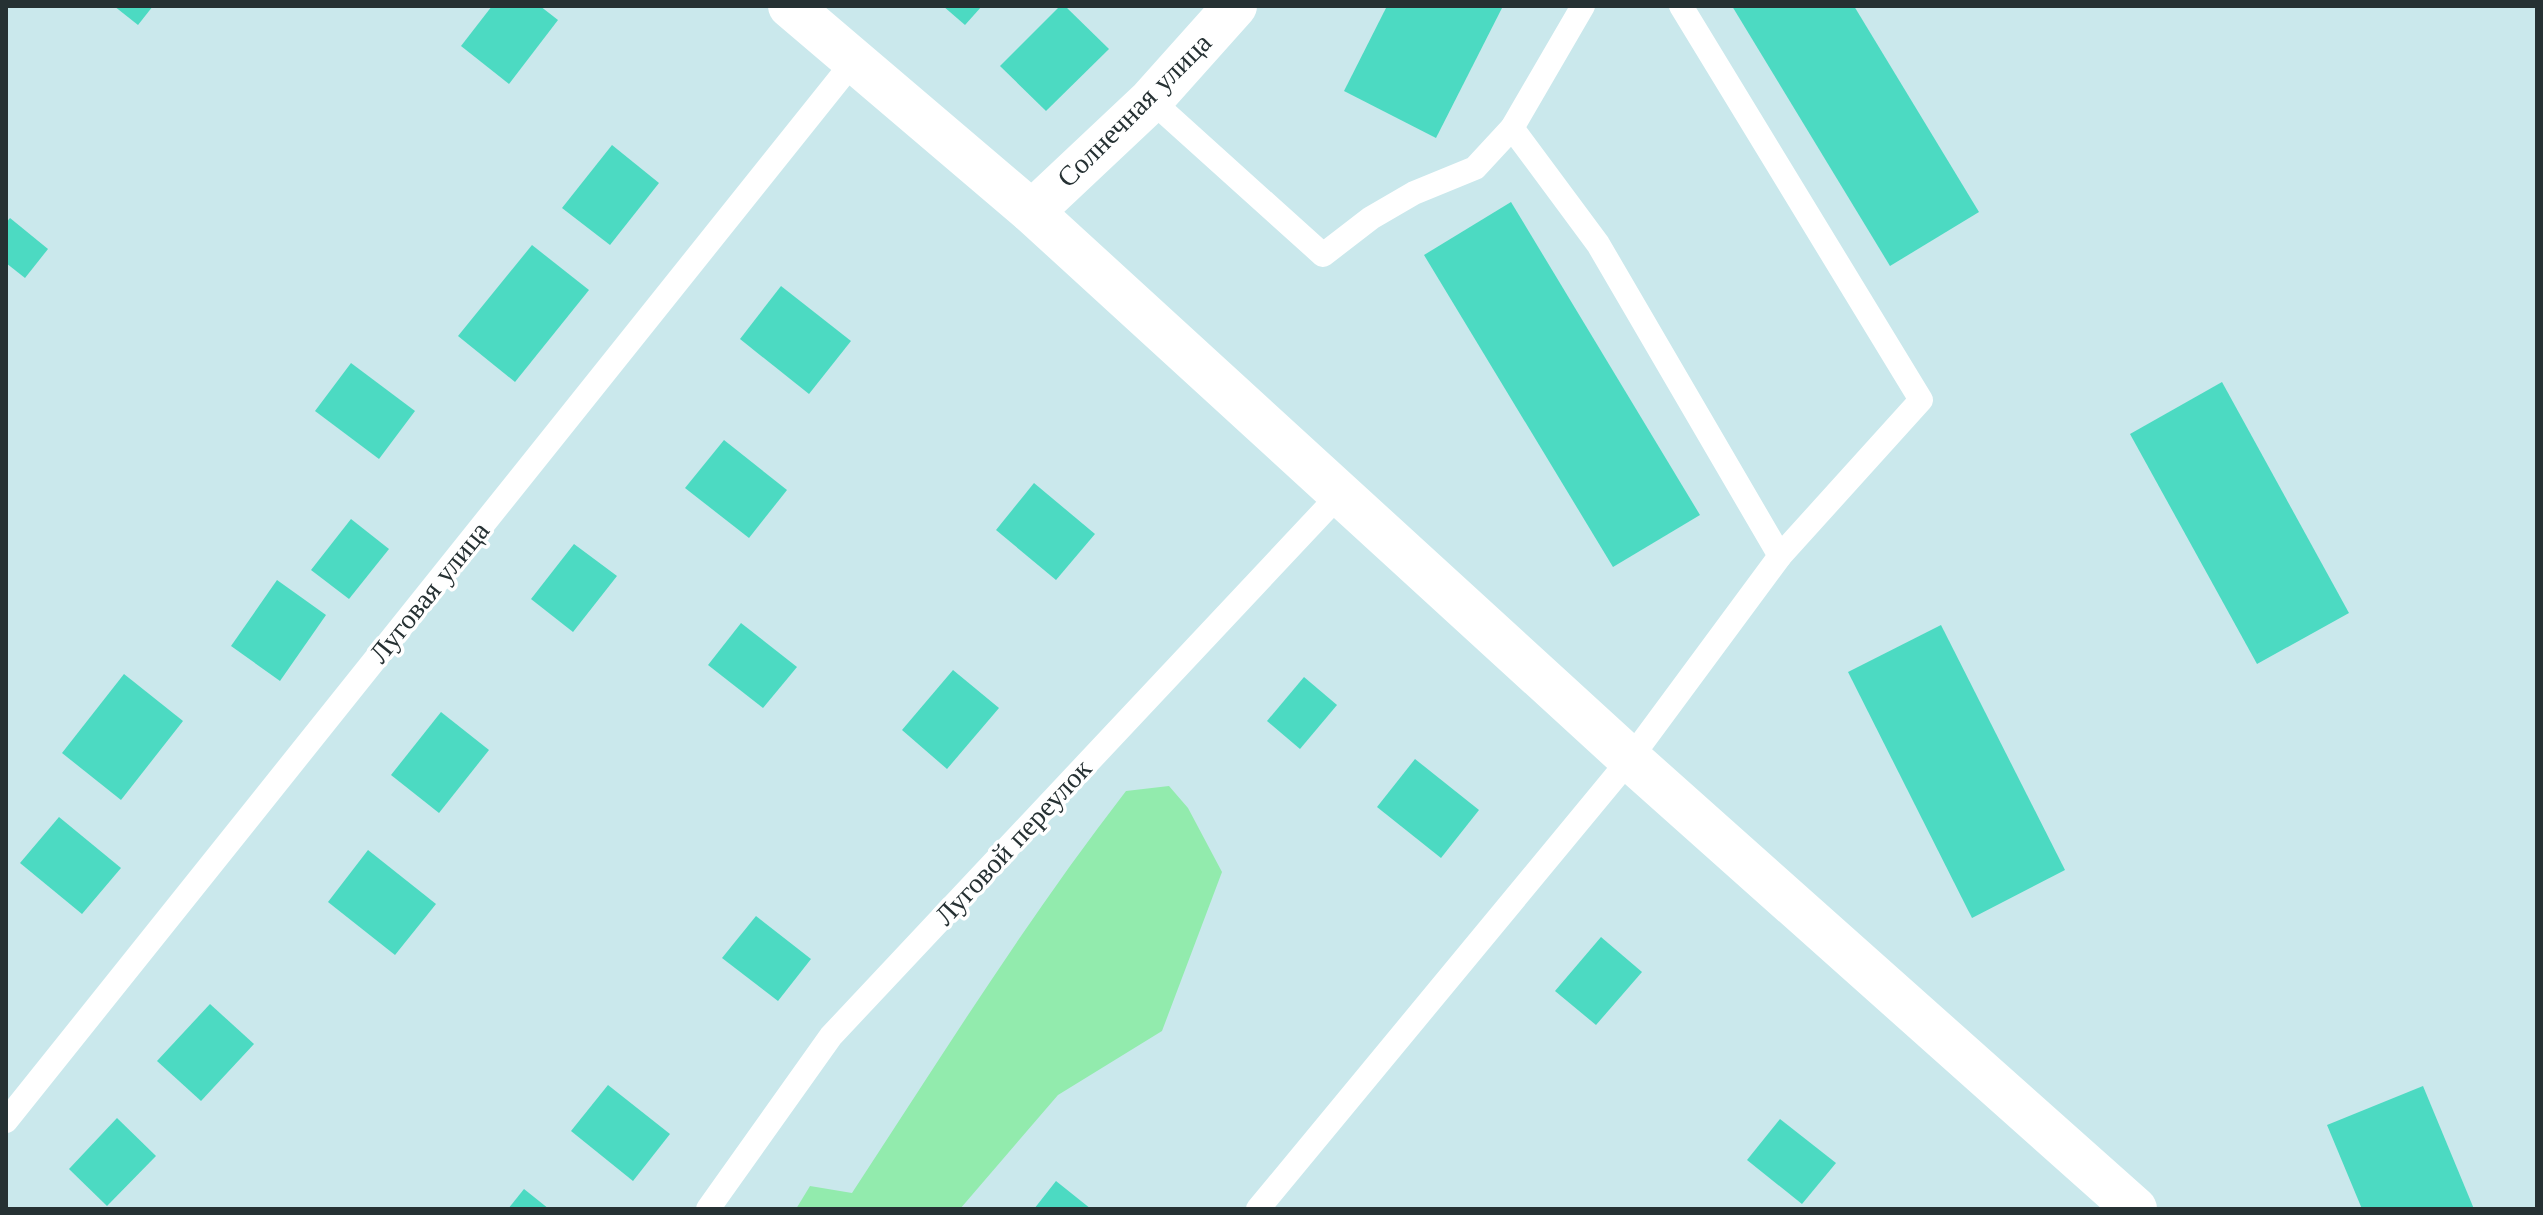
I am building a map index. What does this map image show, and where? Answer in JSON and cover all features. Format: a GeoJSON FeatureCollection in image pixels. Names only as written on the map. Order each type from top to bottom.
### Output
{"type":"FeatureCollection","features":[{"type":"Feature","properties":{"kind":"street"},"geometry":{"type":"LineString","coordinates":[[790,6],[1032,212],[1630,759],[2135,1209]]}},
{"type":"Feature","properties":{"kind":"street","name":"Солнечная улица"},"geometry":{"type":"LineString","coordinates":[[1032,212],[1151,100],[1235,6]]}},
{"type":"Feature","properties":{"kind":"lane"},"geometry":{"type":"LineString","coordinates":[[1151,100],[1323,255],[1371,218],[1414,193],[1475,168],[1512,128],[1583,6]]}},
{"type":"Feature","properties":{"kind":"lane"},"geometry":{"type":"LineString","coordinates":[[1258,1209],[1630,759],[1780,556],[1921,400],[1681,6]]}},
{"type":"Feature","properties":{"kind":"lane","name":"Луговая улица"},"geometry":{"type":"LineString","coordinates":[[6,1121],[853,62]]}},
{"type":"Feature","properties":{"kind":"lane"},"geometry":{"type":"LineString","coordinates":[[1512,128],[1598,244],[1780,556]]}},
{"type":"Feature","properties":{"kind":"lane","name":"Луговой переулок"},"geometry":{"type":"LineString","coordinates":[[708,1209],[831,1036],[1340,494]]}},
{"type":"Feature","properties":{"kind":"green space"},"geometry":{"type":"Polygon","coordinates":[[[1169,786],[1188,808],[1222,872],[1162,1031],[1058,1095],[960,1209],[796,1209],[810,1186],[852,1193],[1019,939],[1126,791],[1169,786]]]}},
{"type":"Feature","properties":{"kind":"building"},"geometry":{"type":"Polygon","coordinates":[[[114,6],[153,6],[138,25],[114,6]]]}},
{"type":"Feature","properties":{"kind":"building"},"geometry":{"type":"Polygon","coordinates":[[[492,6],[540,6],[558,20],[509,84],[461,46],[492,6]]]}},
{"type":"Feature","properties":{"kind":"building"},"geometry":{"type":"Polygon","coordinates":[[[943,6],[982,6],[965,25],[943,6]]]}},
{"type":"Feature","properties":{"kind":"building"},"geometry":{"type":"Polygon","coordinates":[[[1060,6],[1065,6],[1109,49],[1046,111],[1000,66],[1060,6]]]}},
{"type":"Feature","properties":{"kind":"building"},"geometry":{"type":"Polygon","coordinates":[[[1387,6],[1503,6],[1436,138],[1344,91],[1387,6]]]}},
{"type":"Feature","properties":{"kind":"building"},"geometry":{"type":"Polygon","coordinates":[[[1732,6],[1854,6],[1979,212],[1890,266],[1732,6]]]}},
{"type":"Feature","properties":{"kind":"building"},"geometry":{"type":"Polygon","coordinates":[[[612,145],[659,183],[610,245],[562,208],[612,145]]]}},
{"type":"Feature","properties":{"kind":"building"},"geometry":{"type":"Polygon","coordinates":[[[1511,202],[1700,515],[1613,567],[1424,255],[1511,202]]]}},
{"type":"Feature","properties":{"kind":"building"},"geometry":{"type":"Polygon","coordinates":[[[10,218],[48,249],[25,278],[6,263],[6,223],[10,218]]]}},
{"type":"Feature","properties":{"kind":"building"},"geometry":{"type":"Polygon","coordinates":[[[532,245],[589,290],[515,382],[458,336],[532,245]]]}},
{"type":"Feature","properties":{"kind":"building"},"geometry":{"type":"Polygon","coordinates":[[[781,286],[851,341],[809,394],[740,339],[781,286]]]}},
{"type":"Feature","properties":{"kind":"building"},"geometry":{"type":"Polygon","coordinates":[[[351,363],[415,411],[379,459],[315,411],[351,363]]]}},
{"type":"Feature","properties":{"kind":"building"},"geometry":{"type":"Polygon","coordinates":[[[2222,382],[2349,613],[2257,664],[2130,434],[2222,382]]]}},
{"type":"Feature","properties":{"kind":"building"},"geometry":{"type":"Polygon","coordinates":[[[724,440],[787,490],[749,538],[685,488],[724,440]]]}},
{"type":"Feature","properties":{"kind":"building"},"geometry":{"type":"Polygon","coordinates":[[[1034,483],[1095,534],[1056,580],[996,530],[1034,483]]]}},
{"type":"Feature","properties":{"kind":"building"},"geometry":{"type":"Polygon","coordinates":[[[351,519],[389,549],[349,599],[311,570],[351,519]]]}},
{"type":"Feature","properties":{"kind":"building"},"geometry":{"type":"Polygon","coordinates":[[[574,544],[617,576],[573,632],[531,599],[574,544]]]}},
{"type":"Feature","properties":{"kind":"building"},"geometry":{"type":"Polygon","coordinates":[[[277,580],[326,615],[280,681],[231,646],[277,580]]]}},
{"type":"Feature","properties":{"kind":"building"},"geometry":{"type":"Polygon","coordinates":[[[741,623],[797,667],[763,708],[708,665],[741,623]]]}},
{"type":"Feature","properties":{"kind":"building"},"geometry":{"type":"Polygon","coordinates":[[[1941,625],[2065,870],[1972,918],[1848,672],[1941,625]]]}},
{"type":"Feature","properties":{"kind":"building"},"geometry":{"type":"Polygon","coordinates":[[[953,670],[999,708],[947,769],[902,730],[953,670]]]}},
{"type":"Feature","properties":{"kind":"building"},"geometry":{"type":"Polygon","coordinates":[[[124,674],[183,721],[121,800],[62,753],[124,674]]]}},
{"type":"Feature","properties":{"kind":"building"},"geometry":{"type":"Polygon","coordinates":[[[1304,677],[1337,705],[1300,749],[1267,721],[1304,677]]]}},
{"type":"Feature","properties":{"kind":"building"},"geometry":{"type":"Polygon","coordinates":[[[441,712],[489,750],[439,813],[391,775],[441,712]]]}},
{"type":"Feature","properties":{"kind":"building"},"geometry":{"type":"Polygon","coordinates":[[[1415,759],[1479,810],[1441,858],[1377,807],[1415,759]]]}},
{"type":"Feature","properties":{"kind":"building"},"geometry":{"type":"Polygon","coordinates":[[[59,817],[121,868],[82,914],[20,863],[59,817]]]}},
{"type":"Feature","properties":{"kind":"building"},"geometry":{"type":"Polygon","coordinates":[[[368,850],[436,904],[395,955],[328,902],[368,850]]]}},
{"type":"Feature","properties":{"kind":"building"},"geometry":{"type":"Polygon","coordinates":[[[756,916],[811,959],[778,1001],[722,958],[756,916]]]}},
{"type":"Feature","properties":{"kind":"building"},"geometry":{"type":"Polygon","coordinates":[[[1601,937],[1642,972],[1596,1025],[1555,991],[1601,937]]]}},
{"type":"Feature","properties":{"kind":"building"},"geometry":{"type":"Polygon","coordinates":[[[210,1004],[254,1044],[201,1101],[157,1061],[210,1004]]]}},
{"type":"Feature","properties":{"kind":"building"},"geometry":{"type":"Polygon","coordinates":[[[608,1085],[670,1134],[633,1181],[571,1131],[608,1085]]]}},
{"type":"Feature","properties":{"kind":"building"},"geometry":{"type":"Polygon","coordinates":[[[2423,1086],[2474,1209],[2362,1209],[2327,1125],[2423,1086]]]}},
{"type":"Feature","properties":{"kind":"building"},"geometry":{"type":"Polygon","coordinates":[[[117,1118],[156,1156],[107,1206],[69,1169],[117,1118]]]}},
{"type":"Feature","properties":{"kind":"building"},"geometry":{"type":"Polygon","coordinates":[[[1780,1119],[1836,1163],[1802,1204],[1747,1160],[1780,1119]]]}},
{"type":"Feature","properties":{"kind":"building"},"geometry":{"type":"Polygon","coordinates":[[[1056,1181],[1091,1209],[1034,1209],[1056,1181]]]}},
{"type":"Feature","properties":{"kind":"building"},"geometry":{"type":"Polygon","coordinates":[[[524,1189],[549,1209],[508,1209],[524,1189]]]}}]}
